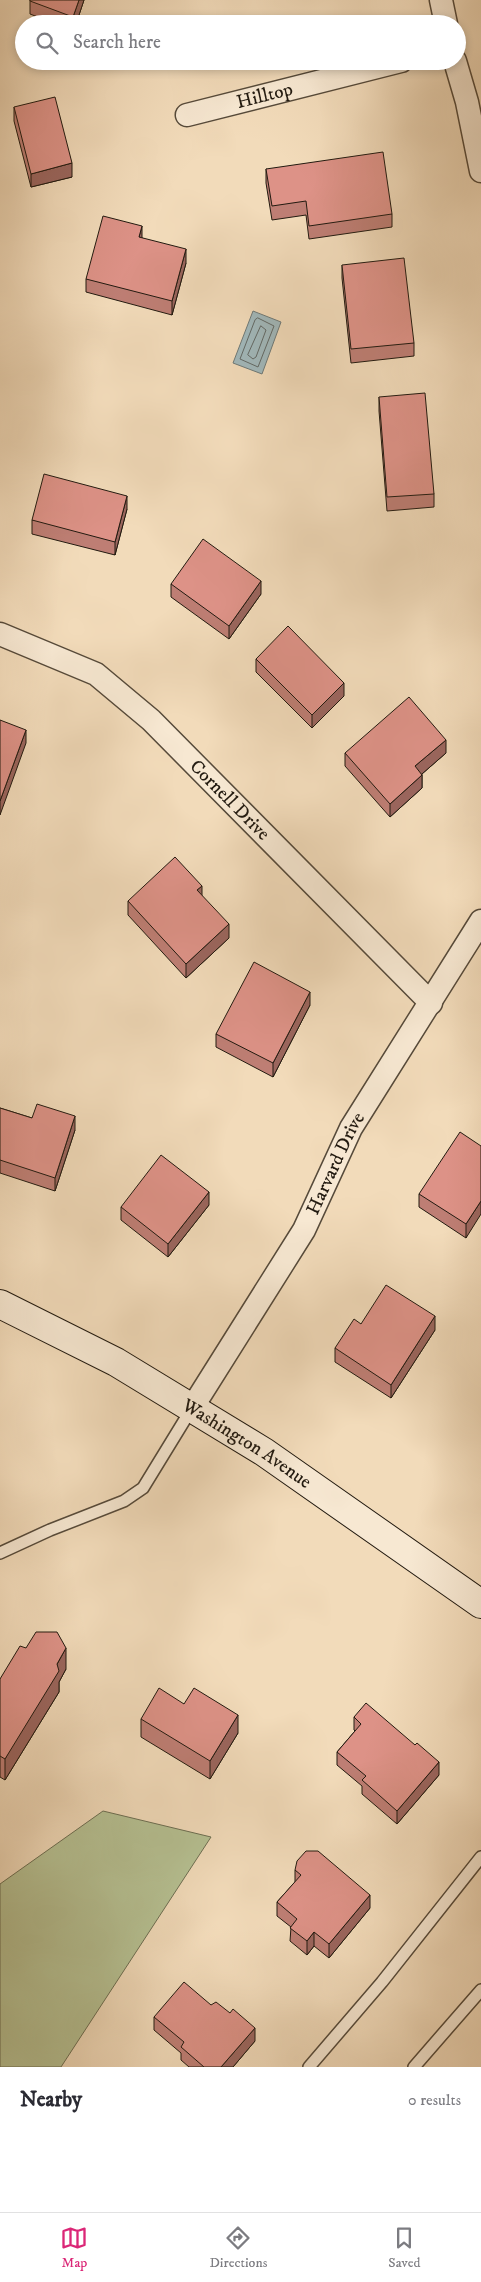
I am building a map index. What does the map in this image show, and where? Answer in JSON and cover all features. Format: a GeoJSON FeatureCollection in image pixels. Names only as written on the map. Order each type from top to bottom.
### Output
{"type":"FeatureCollection","features":[{"type":"Feature","properties":{"kind":"main road","name":"Washington Avenue"},"geometry":{"type":"LineString","coordinates":[[0,1304],[116,1362],[264,1452],[481,1604]]}},
{"type":"Feature","properties":{"kind":"street"},"geometry":{"type":"LineString","coordinates":[[441,0],[444,15]]}},
{"type":"Feature","properties":{"kind":"street","name":"Hilltop"},"geometry":{"type":"LineString","coordinates":[[187,115],[365,70]]}},
{"type":"Feature","properties":{"kind":"street"},"geometry":{"type":"LineString","coordinates":[[457,70],[481,171]]}},
{"type":"Feature","properties":{"kind":"street","name":"Cornell Drive"},"geometry":{"type":"LineString","coordinates":[[0,634],[96,674],[151,720],[431,1003]]}},
{"type":"Feature","properties":{"kind":"street","name":"Harvard Drive"},"geometry":{"type":"LineString","coordinates":[[192,1408],[304,1230],[351,1128],[481,921]]}},
{"type":"Feature","properties":{"kind":"lane"},"geometry":{"type":"LineString","coordinates":[[0,1553],[50,1530],[124,1501],[144,1488],[192,1408]]}},
{"type":"Feature","properties":{"kind":"lane"},"geometry":{"type":"LineString","coordinates":[[309,2067],[382,1982],[481,1857]]}},
{"type":"Feature","properties":{"kind":"lane"},"geometry":{"type":"LineString","coordinates":[[414,2067],[481,1990]]}},
{"type":"Feature","properties":{"kind":"green space"},"geometry":{"type":"Polygon","coordinates":[[[103,1811],[211,1837],[61,2067],[0,2067],[0,1884],[103,1811]]]}},
{"type":"Feature","properties":{"kind":"water"},"geometry":{"type":"Polygon","coordinates":[[[253,311],[281,322],[262,374],[233,363],[253,311]]]}},
{"type":"Feature","properties":{"kind":"building"},"geometry":{"type":"Polygon","coordinates":[[[79,0],[74,15],[68,15],[30,1],[79,0]]]}},
{"type":"Feature","properties":{"kind":"building"},"geometry":{"type":"Polygon","coordinates":[[[55,97],[72,163],[31,174],[14,107],[55,97]]]}},
{"type":"Feature","properties":{"kind":"building"},"geometry":{"type":"Polygon","coordinates":[[[383,152],[392,214],[309,226],[306,201],[272,206],[266,169],[383,152]]]}},
{"type":"Feature","properties":{"kind":"building"},"geometry":{"type":"Polygon","coordinates":[[[103,216],[142,226],[139,237],[186,249],[172,301],[86,279],[103,216]]]}},
{"type":"Feature","properties":{"kind":"building"},"geometry":{"type":"Polygon","coordinates":[[[404,258],[414,343],[351,349],[342,265],[404,258]]]}},
{"type":"Feature","properties":{"kind":"building"},"geometry":{"type":"Polygon","coordinates":[[[425,393],[434,494],[387,497],[379,397],[425,393]]]}},
{"type":"Feature","properties":{"kind":"building"},"geometry":{"type":"Polygon","coordinates":[[[44,474],[127,496],[115,542],[32,520],[44,474]]]}},
{"type":"Feature","properties":{"kind":"building"},"geometry":{"type":"Polygon","coordinates":[[[203,539],[261,581],[229,626],[171,584],[203,539]]]}},
{"type":"Feature","properties":{"kind":"building"},"geometry":{"type":"Polygon","coordinates":[[[288,626],[344,683],[312,715],[256,659],[288,626]]]}},
{"type":"Feature","properties":{"kind":"building"},"geometry":{"type":"Polygon","coordinates":[[[409,697],[446,740],[415,766],[422,775],[390,804],[345,753],[409,697]]]}},
{"type":"Feature","properties":{"kind":"building"},"geometry":{"type":"Polygon","coordinates":[[[0,720],[26,730],[0,801],[0,720]]]}},
{"type":"Feature","properties":{"kind":"building"},"geometry":{"type":"Polygon","coordinates":[[[175,857],[202,886],[197,890],[229,924],[186,964],[128,901],[175,857]]]}},
{"type":"Feature","properties":{"kind":"building"},"geometry":{"type":"Polygon","coordinates":[[[254,962],[310,992],[273,1063],[216,1034],[254,962]]]}},
{"type":"Feature","properties":{"kind":"building"},"geometry":{"type":"Polygon","coordinates":[[[37,1104],[75,1116],[55,1178],[0,1160],[0,1108],[32,1118],[37,1104]]]}},
{"type":"Feature","properties":{"kind":"building"},"geometry":{"type":"Polygon","coordinates":[[[460,1132],[481,1146],[481,1201],[466,1224],[419,1194],[460,1132]]]}},
{"type":"Feature","properties":{"kind":"building"},"geometry":{"type":"Polygon","coordinates":[[[161,1155],[209,1192],[168,1244],[121,1207],[161,1155]]]}},
{"type":"Feature","properties":{"kind":"building"},"geometry":{"type":"Polygon","coordinates":[[[386,1285],[435,1316],[391,1385],[335,1348],[354,1319],[361,1324],[386,1285]]]}},
{"type":"Feature","properties":{"kind":"building"},"geometry":{"type":"Polygon","coordinates":[[[36,1632],[57,1632],[66,1648],[57,1664],[59,1671],[5,1759],[0,1756],[0,1679],[20,1646],[26,1648],[36,1632]]]}},
{"type":"Feature","properties":{"kind":"building"},"geometry":{"type":"Polygon","coordinates":[[[159,1688],[184,1704],[194,1688],[238,1715],[210,1761],[141,1719],[159,1688]]]}},
{"type":"Feature","properties":{"kind":"building"},"geometry":{"type":"Polygon","coordinates":[[[366,1703],[415,1745],[417,1743],[439,1762],[397,1811],[362,1780],[366,1776],[337,1752],[361,1724],[354,1717],[366,1703]]]}},
{"type":"Feature","properties":{"kind":"building"},"geometry":{"type":"Polygon","coordinates":[[[306,1851],[318,1851],[370,1895],[329,1944],[314,1932],[307,1941],[290,1928],[297,1919],[277,1902],[301,1875],[295,1870],[297,1861],[306,1851]]]}},
{"type":"Feature","properties":{"kind":"building"},"geometry":{"type":"Polygon","coordinates":[[[184,1982],[211,2005],[216,2002],[230,2013],[233,2009],[255,2028],[221,2067],[204,2067],[181,2047],[184,2042],[154,2017],[184,1982]]]}}]}
